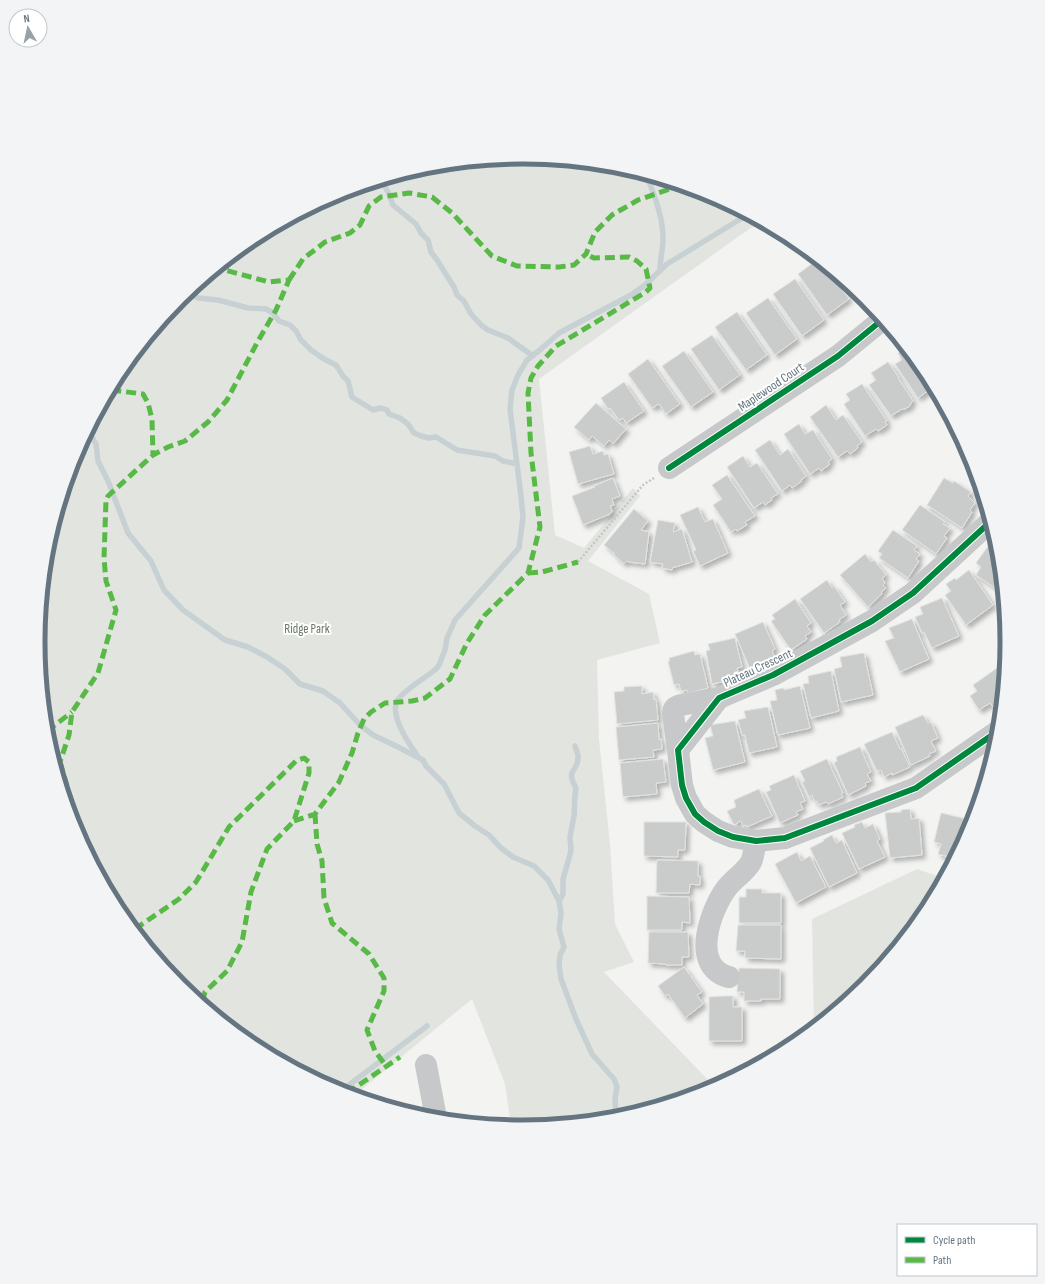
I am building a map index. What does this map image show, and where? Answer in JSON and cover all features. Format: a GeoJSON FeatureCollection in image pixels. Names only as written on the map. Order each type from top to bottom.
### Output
{"type":"FeatureCollection","features":[{"type":"Feature","properties":{"kind":"street","name":"Maplewood Court"},"geometry":{"type":"LineString","coordinates":[[669,468],[838,356],[878,323]]}},
{"type":"Feature","properties":{"kind":"street","name":"Plateau Crescent"},"geometry":{"type":"LineString","coordinates":[[678,750],[719,698],[773,675],[872,621],[913,592],[986,526]]}},
{"type":"Feature","properties":{"kind":"street"},"geometry":{"type":"LineString","coordinates":[[719,698],[681,705],[673,709],[672,714],[682,785],[686,798],[695,814],[704,822],[718,831],[733,837],[756,841],[785,838],[916,788],[991,736]]}},
{"type":"Feature","properties":{"kind":"street"},"geometry":{"type":"LineString","coordinates":[[729,977],[723,976],[710,964],[706,946],[708,930],[713,911],[727,888],[752,861],[756,841]]}},
{"type":"Feature","properties":{"kind":"street"},"geometry":{"type":"LineString","coordinates":[[426,1065],[435,1111]]}},
{"type":"Feature","properties":{"kind":"path"},"geometry":{"type":"LineString","coordinates":[[578,562],[643,485],[669,468]]}},
{"type":"Feature","properties":{"kind":"green space","name":"Ridge Park"},"geometry":{"type":"Polygon","coordinates":[[[522,164],[585,169],[616,174],[676,190],[705,201],[755,225],[539,379],[555,535],[584,548],[633,488],[640,496],[588,561],[649,594],[660,643],[597,660],[599,739],[610,844],[615,924],[634,962],[604,972],[709,1081],[676,1094],[616,1110],[554,1118],[510,1119],[505,1084],[472,999],[360,1091],[311,1070],[284,1056],[257,1039],[232,1021],[185,980],[163,957],[125,907],[94,853],[81,825],[70,795],[61,766],[49,704],[45,642],[49,580],[61,518],[70,489],[81,459],[109,403],[125,377],[163,327],[185,304],[232,263],[284,228],[311,214],[369,190],[399,181],[460,169],[522,164]]]}},
{"type":"Feature","properties":{"kind":"green space"},"geometry":{"type":"Polygon","coordinates":[[[917,869],[938,876],[920,907],[882,957],[860,980],[814,1020],[812,919],[917,869]]]}},
{"type":"Feature","properties":{"kind":"building"},"geometry":{"type":"Polygon","coordinates":[[[813,263],[839,285],[849,299],[827,315],[798,274],[813,263]]]}},
{"type":"Feature","properties":{"kind":"building"},"geometry":{"type":"Polygon","coordinates":[[[795,279],[824,320],[802,336],[773,294],[795,279]]]}},
{"type":"Feature","properties":{"kind":"building"},"geometry":{"type":"Polygon","coordinates":[[[768,298],[797,339],[775,355],[746,313],[768,298]]]}},
{"type":"Feature","properties":{"kind":"building"},"geometry":{"type":"Polygon","coordinates":[[[737,312],[767,355],[746,370],[715,327],[737,312]]]}},
{"type":"Feature","properties":{"kind":"building"},"geometry":{"type":"Polygon","coordinates":[[[712,335],[740,375],[719,390],[691,349],[712,335]]]}},
{"type":"Feature","properties":{"kind":"building"},"geometry":{"type":"Polygon","coordinates":[[[684,351],[713,392],[691,407],[662,366],[684,351]]]}},
{"type":"Feature","properties":{"kind":"building"},"geometry":{"type":"Polygon","coordinates":[[[901,351],[928,390],[918,398],[895,364],[902,360],[898,353],[901,351]]]}},
{"type":"Feature","properties":{"kind":"building"},"geometry":{"type":"Polygon","coordinates":[[[648,359],[680,404],[666,414],[659,404],[652,408],[628,374],[648,359]]]}},
{"type":"Feature","properties":{"kind":"building"},"geometry":{"type":"Polygon","coordinates":[[[888,362],[913,401],[910,406],[891,416],[869,385],[876,380],[871,373],[888,362]]]}},
{"type":"Feature","properties":{"kind":"building"},"geometry":{"type":"Polygon","coordinates":[[[624,382],[644,411],[626,423],[623,418],[619,420],[610,408],[608,409],[601,398],[624,382]]]}},
{"type":"Feature","properties":{"kind":"building"},"geometry":{"type":"Polygon","coordinates":[[[862,384],[887,421],[885,422],[887,425],[878,431],[876,429],[865,436],[844,404],[850,400],[846,394],[862,384]]]}},
{"type":"Feature","properties":{"kind":"building"},"geometry":{"type":"Polygon","coordinates":[[[596,403],[626,429],[613,444],[609,440],[604,446],[592,436],[589,440],[574,427],[596,403]]]}},
{"type":"Feature","properties":{"kind":"building"},"geometry":{"type":"Polygon","coordinates":[[[826,405],[836,420],[843,415],[862,442],[857,446],[858,448],[850,454],[847,451],[838,457],[810,417],[826,405]]]}},
{"type":"Feature","properties":{"kind":"building"},"geometry":{"type":"Polygon","coordinates":[[[799,424],[805,434],[813,430],[832,459],[828,462],[830,464],[821,471],[819,468],[810,474],[784,434],[799,424]]]}},
{"type":"Feature","properties":{"kind":"building"},"geometry":{"type":"Polygon","coordinates":[[[770,440],[780,455],[788,449],[806,476],[792,488],[790,485],[782,491],[755,450],[770,440]]]}},
{"type":"Feature","properties":{"kind":"building"},"geometry":{"type":"Polygon","coordinates":[[[590,446],[593,454],[603,451],[604,455],[608,454],[614,474],[578,484],[569,452],[590,446]]]}},
{"type":"Feature","properties":{"kind":"building"},"geometry":{"type":"Polygon","coordinates":[[[743,456],[750,467],[757,463],[778,494],[771,498],[772,500],[765,505],[763,502],[754,508],[727,467],[743,456]]]}},
{"type":"Feature","properties":{"kind":"building"},"geometry":{"type":"Polygon","coordinates":[[[727,475],[755,516],[745,522],[747,525],[737,531],[736,529],[731,532],[713,505],[722,499],[712,485],[727,475]]]}},
{"type":"Feature","properties":{"kind":"building"},"geometry":{"type":"Polygon","coordinates":[[[613,478],[620,496],[612,499],[614,505],[610,506],[612,511],[610,514],[583,525],[572,496],[613,478]]]}},
{"type":"Feature","properties":{"kind":"building"},"geometry":{"type":"Polygon","coordinates":[[[944,478],[953,483],[954,481],[971,492],[968,496],[975,503],[970,510],[972,512],[962,528],[927,505],[944,478]]]}},
{"type":"Feature","properties":{"kind":"building"},"geometry":{"type":"Polygon","coordinates":[[[920,505],[945,522],[943,524],[950,528],[944,536],[947,538],[936,554],[902,530],[920,505]]]}},
{"type":"Feature","properties":{"kind":"building"},"geometry":{"type":"Polygon","coordinates":[[[698,507],[705,522],[713,519],[728,553],[700,566],[693,551],[696,550],[680,515],[698,507]]]}},
{"type":"Feature","properties":{"kind":"building"},"geometry":{"type":"Polygon","coordinates":[[[634,509],[648,521],[641,530],[649,532],[645,564],[627,561],[624,564],[604,545],[634,509]]]}},
{"type":"Feature","properties":{"kind":"building"},"geometry":{"type":"Polygon","coordinates":[[[658,520],[675,523],[673,532],[682,529],[692,562],[673,567],[672,570],[662,568],[663,564],[650,562],[658,520]]]}},
{"type":"Feature","properties":{"kind":"building"},"geometry":{"type":"Polygon","coordinates":[[[893,530],[917,546],[914,550],[920,554],[916,559],[919,561],[908,578],[879,558],[882,554],[878,551],[893,530]]]}},
{"type":"Feature","properties":{"kind":"building"},"geometry":{"type":"Polygon","coordinates":[[[990,544],[996,580],[997,586],[995,588],[976,575],[981,567],[976,563],[990,544]]]}},
{"type":"Feature","properties":{"kind":"building"},"geometry":{"type":"Polygon","coordinates":[[[865,554],[871,562],[874,560],[886,575],[882,578],[885,583],[883,585],[886,588],[881,592],[882,594],[868,607],[840,575],[865,554]]]}},
{"type":"Feature","properties":{"kind":"building"},"geometry":{"type":"Polygon","coordinates":[[[969,570],[993,605],[966,625],[945,595],[951,591],[946,584],[955,578],[956,580],[969,570]]]}},
{"type":"Feature","properties":{"kind":"building"},"geometry":{"type":"Polygon","coordinates":[[[827,580],[832,588],[834,586],[845,602],[840,605],[846,615],[839,620],[840,622],[824,633],[800,599],[827,580]]]}},
{"type":"Feature","properties":{"kind":"building"},"geometry":{"type":"Polygon","coordinates":[[[942,598],[959,636],[932,648],[924,632],[922,633],[915,617],[923,614],[920,607],[942,598]]]}},
{"type":"Feature","properties":{"kind":"building"},"geometry":{"type":"Polygon","coordinates":[[[795,599],[811,623],[807,626],[811,632],[805,636],[807,639],[791,650],[771,621],[775,619],[772,615],[795,599]]]}},
{"type":"Feature","properties":{"kind":"building"},"geometry":{"type":"Polygon","coordinates":[[[912,619],[929,659],[900,672],[885,641],[894,638],[889,628],[912,619]]]}},
{"type":"Feature","properties":{"kind":"building"},"geometry":{"type":"Polygon","coordinates":[[[763,622],[775,649],[772,651],[775,658],[768,661],[769,663],[751,671],[735,634],[763,622]]]}},
{"type":"Feature","properties":{"kind":"building"},"geometry":{"type":"Polygon","coordinates":[[[735,638],[742,667],[737,668],[739,675],[730,677],[731,680],[712,684],[706,651],[710,650],[708,644],[735,638]]]}},
{"type":"Feature","properties":{"kind":"building"},"geometry":{"type":"Polygon","coordinates":[[[694,651],[695,655],[700,654],[708,688],[688,693],[687,690],[681,691],[679,684],[674,685],[668,661],[670,661],[669,658],[694,651]]]}},
{"type":"Feature","properties":{"kind":"building"},"geometry":{"type":"Polygon","coordinates":[[[864,653],[873,695],[841,702],[834,669],[842,667],[840,657],[864,653]]]}},
{"type":"Feature","properties":{"kind":"building"},"geometry":{"type":"Polygon","coordinates":[[[997,668],[999,673],[996,705],[993,707],[990,703],[979,710],[970,696],[977,691],[973,685],[997,668]]]}},
{"type":"Feature","properties":{"kind":"building"},"geometry":{"type":"Polygon","coordinates":[[[831,671],[839,711],[811,718],[803,684],[809,683],[808,676],[831,671]]]}},
{"type":"Feature","properties":{"kind":"building"},"geometry":{"type":"Polygon","coordinates":[[[642,686],[642,694],[653,692],[654,700],[656,699],[658,720],[617,724],[614,692],[624,691],[624,687],[642,686]]]}},
{"type":"Feature","properties":{"kind":"building"},"geometry":{"type":"Polygon","coordinates":[[[800,686],[810,728],[778,735],[770,701],[777,700],[775,690],[784,688],[784,690],[800,686]]]}},
{"type":"Feature","properties":{"kind":"building"},"geometry":{"type":"Polygon","coordinates":[[[768,707],[777,747],[749,753],[745,735],[742,735],[738,720],[746,718],[744,711],[768,707]]]}},
{"type":"Feature","properties":{"kind":"building"},"geometry":{"type":"Polygon","coordinates":[[[923,715],[928,723],[931,722],[938,738],[931,741],[936,751],[929,754],[930,756],[911,765],[895,727],[923,715]]]}},
{"type":"Feature","properties":{"kind":"building"},"geometry":{"type":"Polygon","coordinates":[[[735,721],[745,762],[713,770],[705,738],[713,736],[710,725],[735,721]]]}},
{"type":"Feature","properties":{"kind":"building"},"geometry":{"type":"Polygon","coordinates":[[[658,723],[659,740],[661,739],[662,749],[653,750],[654,757],[619,760],[616,727],[658,723]]]}},
{"type":"Feature","properties":{"kind":"building"},"geometry":{"type":"Polygon","coordinates":[[[892,732],[910,767],[884,777],[881,770],[877,771],[864,744],[892,732]]]}},
{"type":"Feature","properties":{"kind":"building"},"geometry":{"type":"Polygon","coordinates":[[[860,747],[871,772],[867,774],[871,781],[865,783],[866,786],[848,795],[834,763],[837,761],[836,757],[860,747]]]}},
{"type":"Feature","properties":{"kind":"building"},"geometry":{"type":"Polygon","coordinates":[[[663,759],[666,782],[656,783],[657,794],[623,797],[620,763],[663,759]]]}},
{"type":"Feature","properties":{"kind":"building"},"geometry":{"type":"Polygon","coordinates":[[[827,759],[843,793],[841,794],[843,797],[828,804],[826,802],[819,805],[817,801],[815,802],[812,795],[809,797],[802,782],[805,781],[800,771],[827,759]]]}},
{"type":"Feature","properties":{"kind":"building"},"geometry":{"type":"Polygon","coordinates":[[[794,775],[805,801],[800,803],[803,809],[796,812],[798,815],[780,823],[766,792],[771,790],[769,786],[794,775]]]}},
{"type":"Feature","properties":{"kind":"building"},"geometry":{"type":"Polygon","coordinates":[[[759,789],[772,816],[747,827],[746,825],[743,826],[741,821],[734,825],[727,811],[736,807],[734,800],[759,789]]]}},
{"type":"Feature","properties":{"kind":"building"},"geometry":{"type":"Polygon","coordinates":[[[910,809],[911,819],[919,818],[922,855],[890,858],[885,813],[901,812],[901,810],[910,809]]]}},
{"type":"Feature","properties":{"kind":"building"},"geometry":{"type":"Polygon","coordinates":[[[941,813],[966,819],[949,857],[938,854],[941,844],[934,842],[941,813]]]}},
{"type":"Feature","properties":{"kind":"building"},"geometry":{"type":"Polygon","coordinates":[[[644,822],[686,822],[685,850],[678,850],[678,857],[644,856],[644,822]]]}},
{"type":"Feature","properties":{"kind":"building"},"geometry":{"type":"Polygon","coordinates":[[[862,822],[865,828],[873,824],[880,839],[877,841],[885,857],[859,869],[842,833],[855,827],[854,825],[862,822]]]}},
{"type":"Feature","properties":{"kind":"building"},"geometry":{"type":"Polygon","coordinates":[[[832,835],[836,843],[842,840],[857,873],[829,887],[810,848],[832,835]]]}},
{"type":"Feature","properties":{"kind":"building"},"geometry":{"type":"Polygon","coordinates":[[[797,852],[801,861],[810,856],[826,887],[796,903],[775,864],[797,852]]]}},
{"type":"Feature","properties":{"kind":"building"},"geometry":{"type":"Polygon","coordinates":[[[657,860],[698,861],[698,876],[700,876],[700,885],[690,884],[689,893],[656,893],[657,860]]]}},
{"type":"Feature","properties":{"kind":"building"},"geometry":{"type":"Polygon","coordinates":[[[746,889],[762,889],[762,893],[781,893],[781,923],[739,923],[739,897],[746,897],[746,889]]]}},
{"type":"Feature","properties":{"kind":"building"},"geometry":{"type":"Polygon","coordinates":[[[647,896],[689,897],[690,923],[682,922],[682,930],[647,930],[647,896]]]}},
{"type":"Feature","properties":{"kind":"building"},"geometry":{"type":"Polygon","coordinates":[[[738,925],[781,925],[781,959],[745,958],[745,951],[736,951],[738,925]]]}},
{"type":"Feature","properties":{"kind":"building"},"geometry":{"type":"Polygon","coordinates":[[[649,932],[688,932],[689,957],[682,957],[682,965],[648,963],[649,932]]]}},
{"type":"Feature","properties":{"kind":"building"},"geometry":{"type":"Polygon","coordinates":[[[684,967],[702,992],[697,995],[703,1004],[685,1018],[668,994],[665,996],[658,986],[684,967]]]}},
{"type":"Feature","properties":{"kind":"building"},"geometry":{"type":"Polygon","coordinates":[[[739,968],[780,969],[780,999],[744,1001],[744,992],[737,992],[739,968]]]}},
{"type":"Feature","properties":{"kind":"building"},"geometry":{"type":"Polygon","coordinates":[[[733,996],[733,1007],[742,1007],[742,1041],[709,1041],[709,997],[733,996]]]}},
{"type":"Feature","properties":{"kind":"waterway"},"geometry":{"type":"LineString","coordinates":[[649,182],[656,200],[662,225],[663,242],[660,270]]}},
{"type":"Feature","properties":{"kind":"waterway"},"geometry":{"type":"LineString","coordinates":[[384,185],[393,205],[416,224],[421,233],[428,240],[431,252],[454,287],[457,295],[464,301],[471,314],[488,330],[508,338],[533,356]]}},
{"type":"Feature","properties":{"kind":"waterway"},"geometry":{"type":"LineString","coordinates":[[417,755],[405,737],[398,722],[396,714],[397,701],[399,697],[436,669],[445,650],[447,638],[455,620],[519,548],[523,517],[510,409],[512,390],[518,375],[527,360],[559,333],[631,295],[645,285],[667,264],[742,218]]}},
{"type":"Feature","properties":{"kind":"waterway"},"geometry":{"type":"LineString","coordinates":[[194,296],[198,298],[218,300],[248,308],[266,309],[273,313],[279,321],[290,325],[296,331],[301,340],[311,350],[336,365],[348,381],[352,397],[373,410],[381,408],[387,410],[389,414],[400,418],[408,424],[414,433],[429,438],[436,437],[457,450],[495,456],[503,461],[517,464]]}},
{"type":"Feature","properties":{"kind":"waterway"},"geometry":{"type":"LineString","coordinates":[[91,437],[96,444],[98,461],[108,481],[128,533],[151,561],[164,590],[183,610],[225,640],[248,647],[267,657],[285,669],[300,684],[323,691],[340,703],[360,725],[373,735],[423,760],[426,766],[444,784],[459,813],[489,835],[501,848],[513,857],[534,866],[548,880],[559,901],[561,913],[559,929],[564,947],[560,955],[559,964],[561,979],[576,1019],[592,1054],[614,1079],[617,1087],[615,1098],[616,1110]]}},
{"type":"Feature","properties":{"kind":"waterway"},"geometry":{"type":"LineString","coordinates":[[559,902],[563,894],[563,879],[571,851],[570,837],[574,816],[576,788],[573,782],[572,772],[576,767],[578,757],[575,746]]}},
{"type":"Feature","properties":{"kind":"waterway"},"geometry":{"type":"LineString","coordinates":[[348,1086],[427,1026]]}},
{"type":"Feature","properties":{"kind":"marked path"},"geometry":{"type":"LineString","coordinates":[[289,280],[303,259],[325,242],[350,233],[360,225],[369,206],[381,197],[409,193],[432,197],[452,213],[492,256],[517,266],[559,267],[574,265],[586,254],[595,232],[612,215],[638,200],[670,188]]}},
{"type":"Feature","properties":{"kind":"marked path"},"geometry":{"type":"LineString","coordinates":[[294,821],[315,814],[339,782],[352,753],[364,719],[371,712],[385,703],[412,701],[425,698],[450,679],[467,643],[485,615],[528,573],[540,527],[531,453],[528,393],[531,378],[538,366],[556,346],[646,292],[650,288],[646,269],[637,261],[629,257],[594,258],[586,254]]}},
{"type":"Feature","properties":{"kind":"marked path"},"geometry":{"type":"LineString","coordinates":[[60,762],[69,735],[72,712],[98,673],[116,610],[106,581],[104,558],[106,500],[108,496],[153,455],[168,447],[185,441],[208,422],[227,400],[276,310],[289,280],[269,282],[224,270]]}},
{"type":"Feature","properties":{"kind":"marked path"},"geometry":{"type":"LineString","coordinates":[[117,390],[143,394],[148,403],[152,419],[153,455]]}},
{"type":"Feature","properties":{"kind":"marked path"},"geometry":{"type":"LineString","coordinates":[[528,573],[542,572],[578,562]]}},
{"type":"Feature","properties":{"kind":"marked path"},"geometry":{"type":"LineString","coordinates":[[53,727],[72,712]]}},
{"type":"Feature","properties":{"kind":"marked path"},"geometry":{"type":"LineString","coordinates":[[139,926],[179,899],[196,882],[229,827],[296,761],[304,758],[309,762],[309,773],[294,821],[267,849],[251,892],[242,942],[227,971],[205,992],[204,997]]}},
{"type":"Feature","properties":{"kind":"marked path"},"geometry":{"type":"LineString","coordinates":[[60,764],[64,774]]}},
{"type":"Feature","properties":{"kind":"marked path"},"geometry":{"type":"LineString","coordinates":[[315,814],[317,844],[322,861],[324,898],[332,923],[369,954],[384,978],[384,991],[367,1030],[375,1051],[386,1066]]}},
{"type":"Feature","properties":{"kind":"marked path"},"geometry":{"type":"LineString","coordinates":[[354,1088],[400,1057]]}},
{"type":"Feature","properties":{"kind":"cycle path"},"geometry":{"type":"LineString","coordinates":[[669,468],[838,356],[878,323]]}},
{"type":"Feature","properties":{"kind":"cycle path"},"geometry":{"type":"LineString","coordinates":[[986,526],[913,593],[872,621],[773,675],[719,698],[678,750],[682,785],[686,798],[695,814],[718,831],[733,837],[756,841],[785,838],[916,788],[991,736]]}}]}
